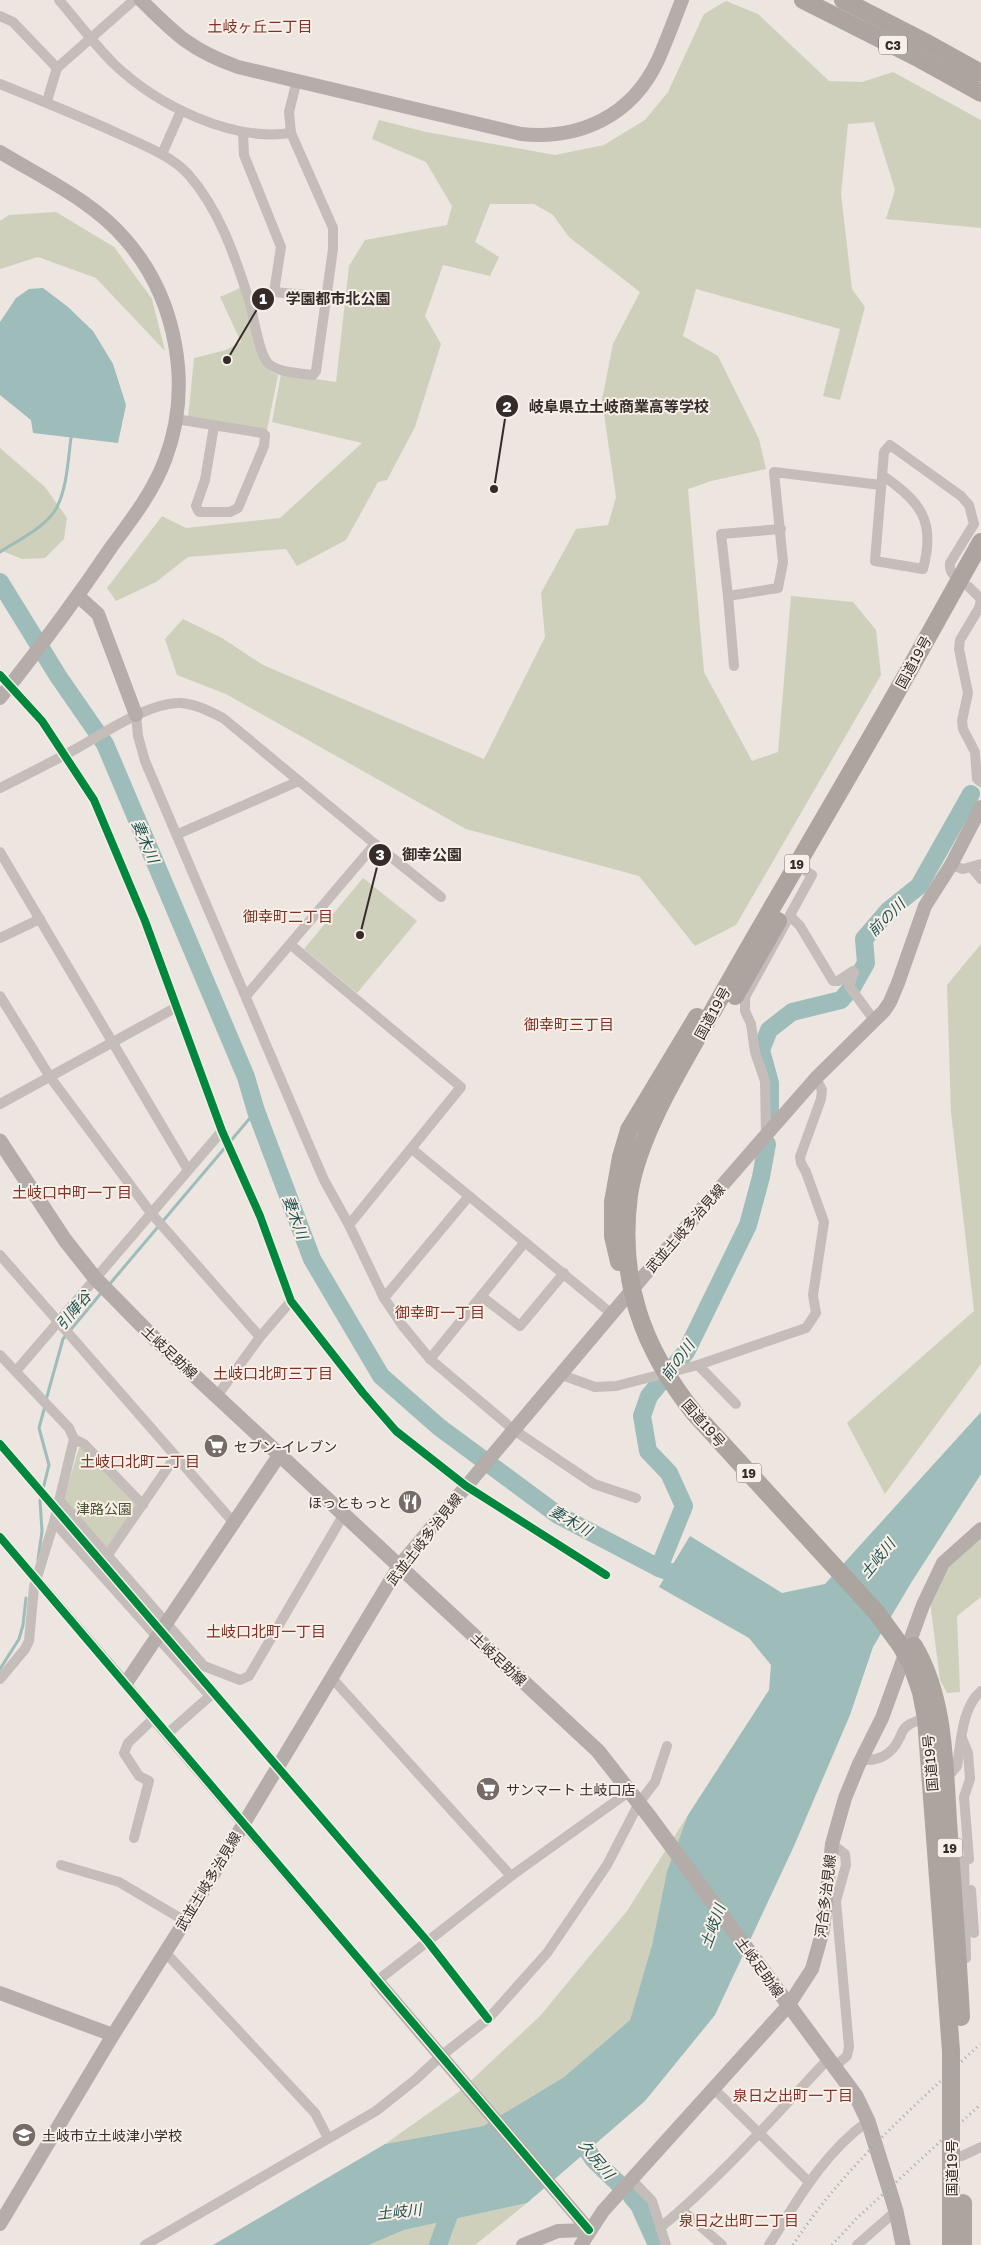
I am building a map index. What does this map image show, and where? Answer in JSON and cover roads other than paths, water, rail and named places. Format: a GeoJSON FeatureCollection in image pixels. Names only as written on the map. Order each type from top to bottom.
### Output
{"type":"FeatureCollection","features":[{"type":"Feature","properties":{"kind":"highway","name":"C3"},"geometry":{"type":"LineString","coordinates":[[803,0],[916,57],[981,93]]}},
{"type":"Feature","properties":{"kind":"highway","name":"C3"},"geometry":{"type":"LineString","coordinates":[[843,0],[927,43],[981,74]]}},
{"type":"Feature","properties":{"kind":"highway","name":"国道19号"},"geometry":{"type":"LineString","coordinates":[[636,1194],[668,1115],[874,748],[973,592],[981,542]]}},
{"type":"Feature","properties":{"kind":"highway","name":"国道19号"},"geometry":{"type":"LineString","coordinates":[[957,2048],[926,1718],[915,1660],[888,1606],[826,1547],[706,1409],[684,1390],[658,1360],[645,1334],[629,1278],[626,1249],[636,1194],[640,1152],[658,1112],[751,944],[973,592],[981,567]]}},
{"type":"Feature","properties":{"kind":"highway"},"geometry":{"type":"LineString","coordinates":[[633,1288],[625,1281],[613,1236],[615,1183],[629,1130],[721,978],[751,944]]}},
{"type":"Feature","properties":{"kind":"highway","name":"国道19号"},"geometry":{"type":"LineString","coordinates":[[915,1660],[928,1674],[934,1695],[939,1720],[944,1775],[958,1961],[957,2048],[963,2245]]}},
{"type":"Feature","properties":{"kind":"highway","name":"国道19号"},"geometry":{"type":"LineString","coordinates":[[951,2245],[959,2145]]}},
{"type":"Feature","properties":{"kind":"main road"},"geometry":{"type":"LineString","coordinates":[[141,0],[174,33],[192,46],[212,57],[238,67],[521,134],[540,136],[574,132],[609,117],[637,92],[657,61],[682,0]]}},
{"type":"Feature","properties":{"kind":"main road"},"geometry":{"type":"LineString","coordinates":[[0,152],[102,216],[126,239],[138,254],[157,286],[175,337],[179,388],[176,418],[166,458],[149,494],[66,612],[8,680],[0,698]]}},
{"type":"Feature","properties":{"kind":"main road"},"geometry":{"type":"LineString","coordinates":[[78,596],[98,614],[101,620],[131,718]]}},
{"type":"Feature","properties":{"kind":"main road","name":"武並土岐多治見線"},"geometry":{"type":"LineString","coordinates":[[0,2224],[399,1566],[562,1375],[633,1288],[766,1135],[816,1078],[890,1002],[925,906],[950,865],[981,807]]}},
{"type":"Feature","properties":{"kind":"main road","name":"土岐足助線"},"geometry":{"type":"LineString","coordinates":[[0,1142],[65,1240],[95,1278],[154,1338],[598,1751],[635,1797],[856,2096],[868,2121],[896,2211],[903,2245]]}},
{"type":"Feature","properties":{"kind":"main road"},"geometry":{"type":"LineString","coordinates":[[126,1683],[280,1454]]}},
{"type":"Feature","properties":{"kind":"main road","name":"河合多治見線"},"geometry":{"type":"LineString","coordinates":[[581,2245],[589,2230],[631,2179],[788,2006],[812,1969],[823,1930],[832,1844],[845,1798],[861,1759],[882,1718],[923,1605],[943,1563],[981,1529]]}},
{"type":"Feature","properties":{"kind":"main road"},"geometry":{"type":"LineString","coordinates":[[377,1981],[589,2230]]}},
{"type":"Feature","properties":{"kind":"main road"},"geometry":{"type":"LineString","coordinates":[[0,1993],[113,2035]]}},
{"type":"Feature","properties":{"kind":"main road"},"geometry":{"type":"LineString","coordinates":[[523,2245],[558,2231],[589,2230]]}},
{"type":"Feature","properties":{"kind":"street"},"geometry":{"type":"LineString","coordinates":[[59,0],[114,63],[137,84],[181,110],[243,132],[276,135],[291,133]]}},
{"type":"Feature","properties":{"kind":"street"},"geometry":{"type":"LineString","coordinates":[[47,101],[57,68],[134,0]]}},
{"type":"Feature","properties":{"kind":"street"},"geometry":{"type":"LineString","coordinates":[[0,16],[13,22],[57,68]]}},
{"type":"Feature","properties":{"kind":"street"},"geometry":{"type":"LineString","coordinates":[[0,84],[47,101],[162,154],[188,174],[211,206],[231,249],[250,301],[258,334],[259,347],[267,363],[276,369],[312,376],[316,370],[334,249],[333,228],[291,133],[289,112],[297,80]]}},
{"type":"Feature","properties":{"kind":"street"},"geometry":{"type":"LineString","coordinates":[[162,154],[181,110]]}},
{"type":"Feature","properties":{"kind":"street"},"geometry":{"type":"LineString","coordinates":[[243,132],[244,155],[282,247],[274,292]]}},
{"type":"Feature","properties":{"kind":"street"},"geometry":{"type":"LineString","coordinates":[[250,301],[274,292],[327,297]]}},
{"type":"Feature","properties":{"kind":"street"},"geometry":{"type":"LineString","coordinates":[[176,418],[265,435],[264,446],[238,508],[230,512],[199,512],[196,506],[205,480],[214,426]]}},
{"type":"Feature","properties":{"kind":"street"},"geometry":{"type":"LineString","coordinates":[[728,596],[778,588],[783,562],[774,472],[882,480],[900,488],[915,503],[928,526],[928,550],[923,569],[875,561],[882,480],[884,452],[886,448],[894,446],[961,496],[969,505],[974,524],[950,567],[954,576],[973,592],[979,608],[960,640],[959,649],[968,693],[962,721],[963,729],[975,752],[977,779],[981,782]]}},
{"type":"Feature","properties":{"kind":"street"},"geometry":{"type":"LineString","coordinates":[[734,666],[720,534],[781,528]]}},
{"type":"Feature","properties":{"kind":"street"},"geometry":{"type":"LineString","coordinates":[[8,680],[68,753],[94,800],[145,921],[175,1008],[222,1131],[260,1216],[291,1301],[363,1393],[396,1431],[468,1484],[606,1574]]}},
{"type":"Feature","properties":{"kind":"street"},"geometry":{"type":"LineString","coordinates":[[0,788],[131,718],[163,706],[178,703],[199,706],[223,718],[440,898]]}},
{"type":"Feature","properties":{"kind":"street"},"geometry":{"type":"LineString","coordinates":[[131,718],[146,761],[324,1180],[349,1225],[384,1298],[402,1325],[430,1359],[513,1432],[594,1484],[636,1498]]}},
{"type":"Feature","properties":{"kind":"street"},"geometry":{"type":"LineString","coordinates":[[178,834],[299,781]]}},
{"type":"Feature","properties":{"kind":"street"},"geometry":{"type":"LineString","coordinates":[[246,996],[375,844]]}},
{"type":"Feature","properties":{"kind":"street"},"geometry":{"type":"LineString","coordinates":[[0,852],[188,1170]]}},
{"type":"Feature","properties":{"kind":"street"},"geometry":{"type":"LineString","coordinates":[[950,865],[963,869],[977,866],[981,879]]}},
{"type":"Feature","properties":{"kind":"street"},"geometry":{"type":"LineString","coordinates":[[766,1135],[765,1081],[755,1052],[751,1024],[745,1011],[745,997],[812,876],[806,870]]}},
{"type":"Feature","properties":{"kind":"street"},"geometry":{"type":"LineString","coordinates":[[791,916],[800,926],[833,981],[838,981],[853,971],[851,989],[874,1020]]}},
{"type":"Feature","properties":{"kind":"street"},"geometry":{"type":"LineString","coordinates":[[0,938],[40,919]]}},
{"type":"Feature","properties":{"kind":"street"},"geometry":{"type":"LineString","coordinates":[[291,945],[461,1087],[349,1225]]}},
{"type":"Feature","properties":{"kind":"street"},"geometry":{"type":"LineString","coordinates":[[0,996],[50,1077],[151,1213],[260,1337]]}},
{"type":"Feature","properties":{"kind":"street"},"geometry":{"type":"LineString","coordinates":[[0,1104],[175,1008]]}},
{"type":"Feature","properties":{"kind":"street"},"geometry":{"type":"LineString","coordinates":[[562,1375],[594,1387],[604,1388],[698,1365],[806,1328],[816,1313],[813,1295],[824,1222],[800,1156],[821,1099],[820,1086],[816,1078]]}},
{"type":"Feature","properties":{"kind":"street"},"geometry":{"type":"LineString","coordinates":[[16,1371],[222,1131]]}},
{"type":"Feature","properties":{"kind":"street"},"geometry":{"type":"LineString","coordinates":[[412,1149],[612,1314]]}},
{"type":"Feature","properties":{"kind":"street"},"geometry":{"type":"LineString","coordinates":[[384,1298],[469,1196]]}},
{"type":"Feature","properties":{"kind":"street"},"geometry":{"type":"LineString","coordinates":[[430,1359],[525,1242]]}},
{"type":"Feature","properties":{"kind":"street"},"geometry":{"type":"LineString","coordinates":[[0,1255],[234,1523]]}},
{"type":"Feature","properties":{"kind":"street"},"geometry":{"type":"LineString","coordinates":[[481,1296],[520,1326],[564,1274]]}},
{"type":"Feature","properties":{"kind":"street"},"geometry":{"type":"LineString","coordinates":[[217,1396],[260,1337],[291,1301]]}},
{"type":"Feature","properties":{"kind":"street"},"geometry":{"type":"LineString","coordinates":[[0,1355],[69,1428],[74,1439],[54,1522],[34,1587],[28,1641],[21,1655],[0,1679]]}},
{"type":"Feature","properties":{"kind":"street"},"geometry":{"type":"LineString","coordinates":[[698,1365],[736,1404]]}},
{"type":"Feature","properties":{"kind":"street"},"geometry":{"type":"LineString","coordinates":[[74,1439],[84,1444],[143,1505]]}},
{"type":"Feature","properties":{"kind":"street"},"geometry":{"type":"LineString","coordinates":[[107,1556],[175,1457]]}},
{"type":"Feature","properties":{"kind":"street"},"geometry":{"type":"LineString","coordinates":[[59,1500],[204,1666],[240,1680],[249,1676],[344,1514]]}},
{"type":"Feature","properties":{"kind":"street"},"geometry":{"type":"LineString","coordinates":[[54,1522],[210,1696],[167,1734]]}},
{"type":"Feature","properties":{"kind":"street"},"geometry":{"type":"LineString","coordinates":[[0,1536],[126,1683],[242,1824],[377,1981],[512,1876],[635,1797],[655,1782],[667,1746]]}},
{"type":"Feature","properties":{"kind":"street"},"geometry":{"type":"LineString","coordinates":[[331,1677],[512,1876]]}},
{"type":"Feature","properties":{"kind":"street"},"geometry":{"type":"LineString","coordinates":[[944,1775],[952,1772],[958,1766],[962,1738],[972,1701],[981,1691]]}},
{"type":"Feature","properties":{"kind":"street"},"geometry":{"type":"LineString","coordinates":[[861,1759],[868,1761],[885,1756],[894,1747],[902,1731],[907,1726],[926,1718]]}},
{"type":"Feature","properties":{"kind":"street"},"geometry":{"type":"LineString","coordinates":[[134,1838],[149,1781],[139,1776],[124,1753],[128,1743],[154,1719]]}},
{"type":"Feature","properties":{"kind":"street"},"geometry":{"type":"LineString","coordinates":[[962,1738],[968,1753],[970,1779],[964,1797],[974,1932]]}},
{"type":"Feature","properties":{"kind":"street"},"geometry":{"type":"LineString","coordinates":[[145,2245],[376,2111],[443,2058],[488,2019],[547,1953],[607,1865],[635,1797]]}},
{"type":"Feature","properties":{"kind":"street"},"geometry":{"type":"LineString","coordinates":[[660,2228],[682,2210],[831,2063],[847,2056],[849,2047],[836,1901],[846,1865],[845,1854],[832,1844]]}},
{"type":"Feature","properties":{"kind":"street"},"geometry":{"type":"LineString","coordinates":[[958,1961],[966,1958],[964,1861],[969,1859]]}},
{"type":"Feature","properties":{"kind":"street"},"geometry":{"type":"LineString","coordinates":[[61,1865],[119,1882],[185,1921]]}},
{"type":"Feature","properties":{"kind":"street"},"geometry":{"type":"LineString","coordinates":[[165,1952],[315,2113],[328,2138]]}},
{"type":"Feature","properties":{"kind":"street"},"geometry":{"type":"LineString","coordinates":[[714,2089],[809,2182]]}},
{"type":"Feature","properties":{"kind":"street"},"geometry":{"type":"LineString","coordinates":[[769,2245],[809,2182],[831,2153],[868,2121]]}},
{"type":"Feature","properties":{"kind":"street"},"geometry":{"type":"LineString","coordinates":[[959,2145],[981,2146]]}},
{"type":"Feature","properties":{"kind":"street"},"geometry":{"type":"LineString","coordinates":[[631,2179],[652,2201],[666,2245]]}},
{"type":"Feature","properties":{"kind":"street"},"geometry":{"type":"LineString","coordinates":[[682,2210],[722,2245]]}},
{"type":"Feature","properties":{"kind":"street"},"geometry":{"type":"LineString","coordinates":[[857,2245],[896,2211]]}},
{"type":"Feature","properties":{"kind":"water"},"geometry":{"type":"Polygon","coordinates":[[[43,288],[68,307],[93,331],[113,364],[126,405],[118,443],[33,433],[31,420],[0,395],[0,322],[16,298],[29,289],[43,288]]]}},
{"type":"Feature","properties":{"kind":"water","name":"土岐川"},"geometry":{"type":"Polygon","coordinates":[[[981,1412],[981,1474],[911,1583],[873,1647],[850,1715],[794,1846],[715,2015],[645,2101],[527,2203],[404,2230],[369,2245],[213,2245],[385,2144],[483,2126],[564,2077],[630,2020],[652,1945],[667,1871],[688,1815],[769,1690],[771,1665],[749,1638],[659,1587],[690,1536],[782,1593],[825,1584],[981,1412]]]}},
{"type":"Feature","properties":{"kind":"waterway"},"geometry":{"type":"LineString","coordinates":[[0,552],[39,527],[57,507],[65,482],[71,438]]}},
{"type":"Feature","properties":{"kind":"waterway","name":"妻木川"},"geometry":{"type":"LineString","coordinates":[[0,582],[58,676],[105,744],[246,1077],[256,1111],[312,1259],[381,1376],[439,1427],[558,1515],[659,1568],[689,1579]]}},
{"type":"Feature","properties":{"kind":"waterway","name":"前の川"},"geometry":{"type":"LineString","coordinates":[[770,1116],[770,1083],[761,1050],[769,1030],[792,1012],[841,1000],[853,986],[866,963],[864,939],[889,910],[919,886],[971,794]]}},
{"type":"Feature","properties":{"kind":"waterway","name":"引陣谷"},"geometry":{"type":"LineString","coordinates":[[108,1286],[256,1111]]}},
{"type":"Feature","properties":{"kind":"waterway","name":"前の川"},"geometry":{"type":"LineString","coordinates":[[659,1568],[684,1506],[669,1473],[648,1451],[642,1416],[649,1396],[686,1352],[748,1225],[761,1177],[767,1144]]}},
{"type":"Feature","properties":{"kind":"waterway","name":"引陣谷"},"geometry":{"type":"LineString","coordinates":[[46,1400],[63,1339],[102,1292]]}},
{"type":"Feature","properties":{"kind":"waterway","name":"引陣谷"},"geometry":{"type":"LineString","coordinates":[[38,1560],[42,1531],[40,1501],[49,1465],[39,1428],[45,1406]]}},
{"type":"Feature","properties":{"kind":"waterway","name":"引陣谷"},"geometry":{"type":"LineString","coordinates":[[0,1669],[19,1639],[23,1625],[26,1598]]}},
{"type":"Feature","properties":{"kind":"waterway","name":"久尻川"},"geometry":{"type":"LineString","coordinates":[[575,2132],[594,2160],[620,2185]]}},
{"type":"Feature","properties":{"kind":"waterway","name":"久尻川"},"geometry":{"type":"LineString","coordinates":[[632,2197],[639,2205],[657,2245]]}},
{"type":"Feature","properties":{"kind":"waterway"},"geometry":{"type":"LineString","coordinates":[[438,2245],[454,2201]]}},
{"type":"Feature","properties":{"kind":"railway"},"geometry":{"type":"LineString","coordinates":[[793,2245],[813,2216],[857,2163],[980,2044]]}},
{"type":"Feature","properties":{"kind":"railway"},"geometry":{"type":"LineString","coordinates":[[832,2245],[856,2219],[981,2104]]}},
{"type":"Feature","properties":{"kind":"place","name":"学園都市北公園"},"geometry":{"type":"Point","coordinates":[227,360]}},
{"type":"Feature","properties":{"kind":"place","name":"岐阜県立土岐商業高等学校"},"geometry":{"type":"Point","coordinates":[494,489]}},
{"type":"Feature","properties":{"kind":"place","name":"御幸公園"},"geometry":{"type":"Point","coordinates":[360,935]}},
{"type":"Feature","properties":{"kind":"place","name":"セブン-イレブン"},"geometry":{"type":"Point","coordinates":[216,1446]}},
{"type":"Feature","properties":{"kind":"place","name":"ほっともっと"},"geometry":{"type":"Point","coordinates":[410,1502]}},
{"type":"Feature","properties":{"kind":"place","name":"サンマート 土岐口店"},"geometry":{"type":"Point","coordinates":[488,1789]}},
{"type":"Feature","properties":{"kind":"place","name":"土岐市立土岐津小学校"},"geometry":{"type":"Point","coordinates":[24,2135]}},
{"type":"Feature","properties":{"kind":"district","name":"土岐ヶ丘二丁目"},"geometry":{"type":"Point","coordinates":[260,26]}},
{"type":"Feature","properties":{"kind":"district","name":"御幸町二丁目"},"geometry":{"type":"Point","coordinates":[288,916]}},
{"type":"Feature","properties":{"kind":"district","name":"御幸町三丁目"},"geometry":{"type":"Point","coordinates":[569,1024]}},
{"type":"Feature","properties":{"kind":"district","name":"土岐口中町一丁目"},"geometry":{"type":"Point","coordinates":[72,1192]}},
{"type":"Feature","properties":{"kind":"district","name":"御幸町一丁目"},"geometry":{"type":"Point","coordinates":[440,1312]}},
{"type":"Feature","properties":{"kind":"district","name":"土岐口北町三丁目"},"geometry":{"type":"Point","coordinates":[273,1373]}},
{"type":"Feature","properties":{"kind":"district","name":"土岐口北町二丁目"},"geometry":{"type":"Point","coordinates":[140,1461]}},
{"type":"Feature","properties":{"kind":"district","name":"土岐口北町一丁目"},"geometry":{"type":"Point","coordinates":[266,1631]}},
{"type":"Feature","properties":{"kind":"district","name":"泉日之出町一丁目"},"geometry":{"type":"Point","coordinates":[793,2095]}},
{"type":"Feature","properties":{"kind":"district","name":"泉日之出町二丁目"},"geometry":{"type":"Point","coordinates":[739,2220]}},
{"type":"Feature","properties":{"kind":"park label","name":"津路公園"},"geometry":{"type":"Point","coordinates":[104,1508]}}]}
